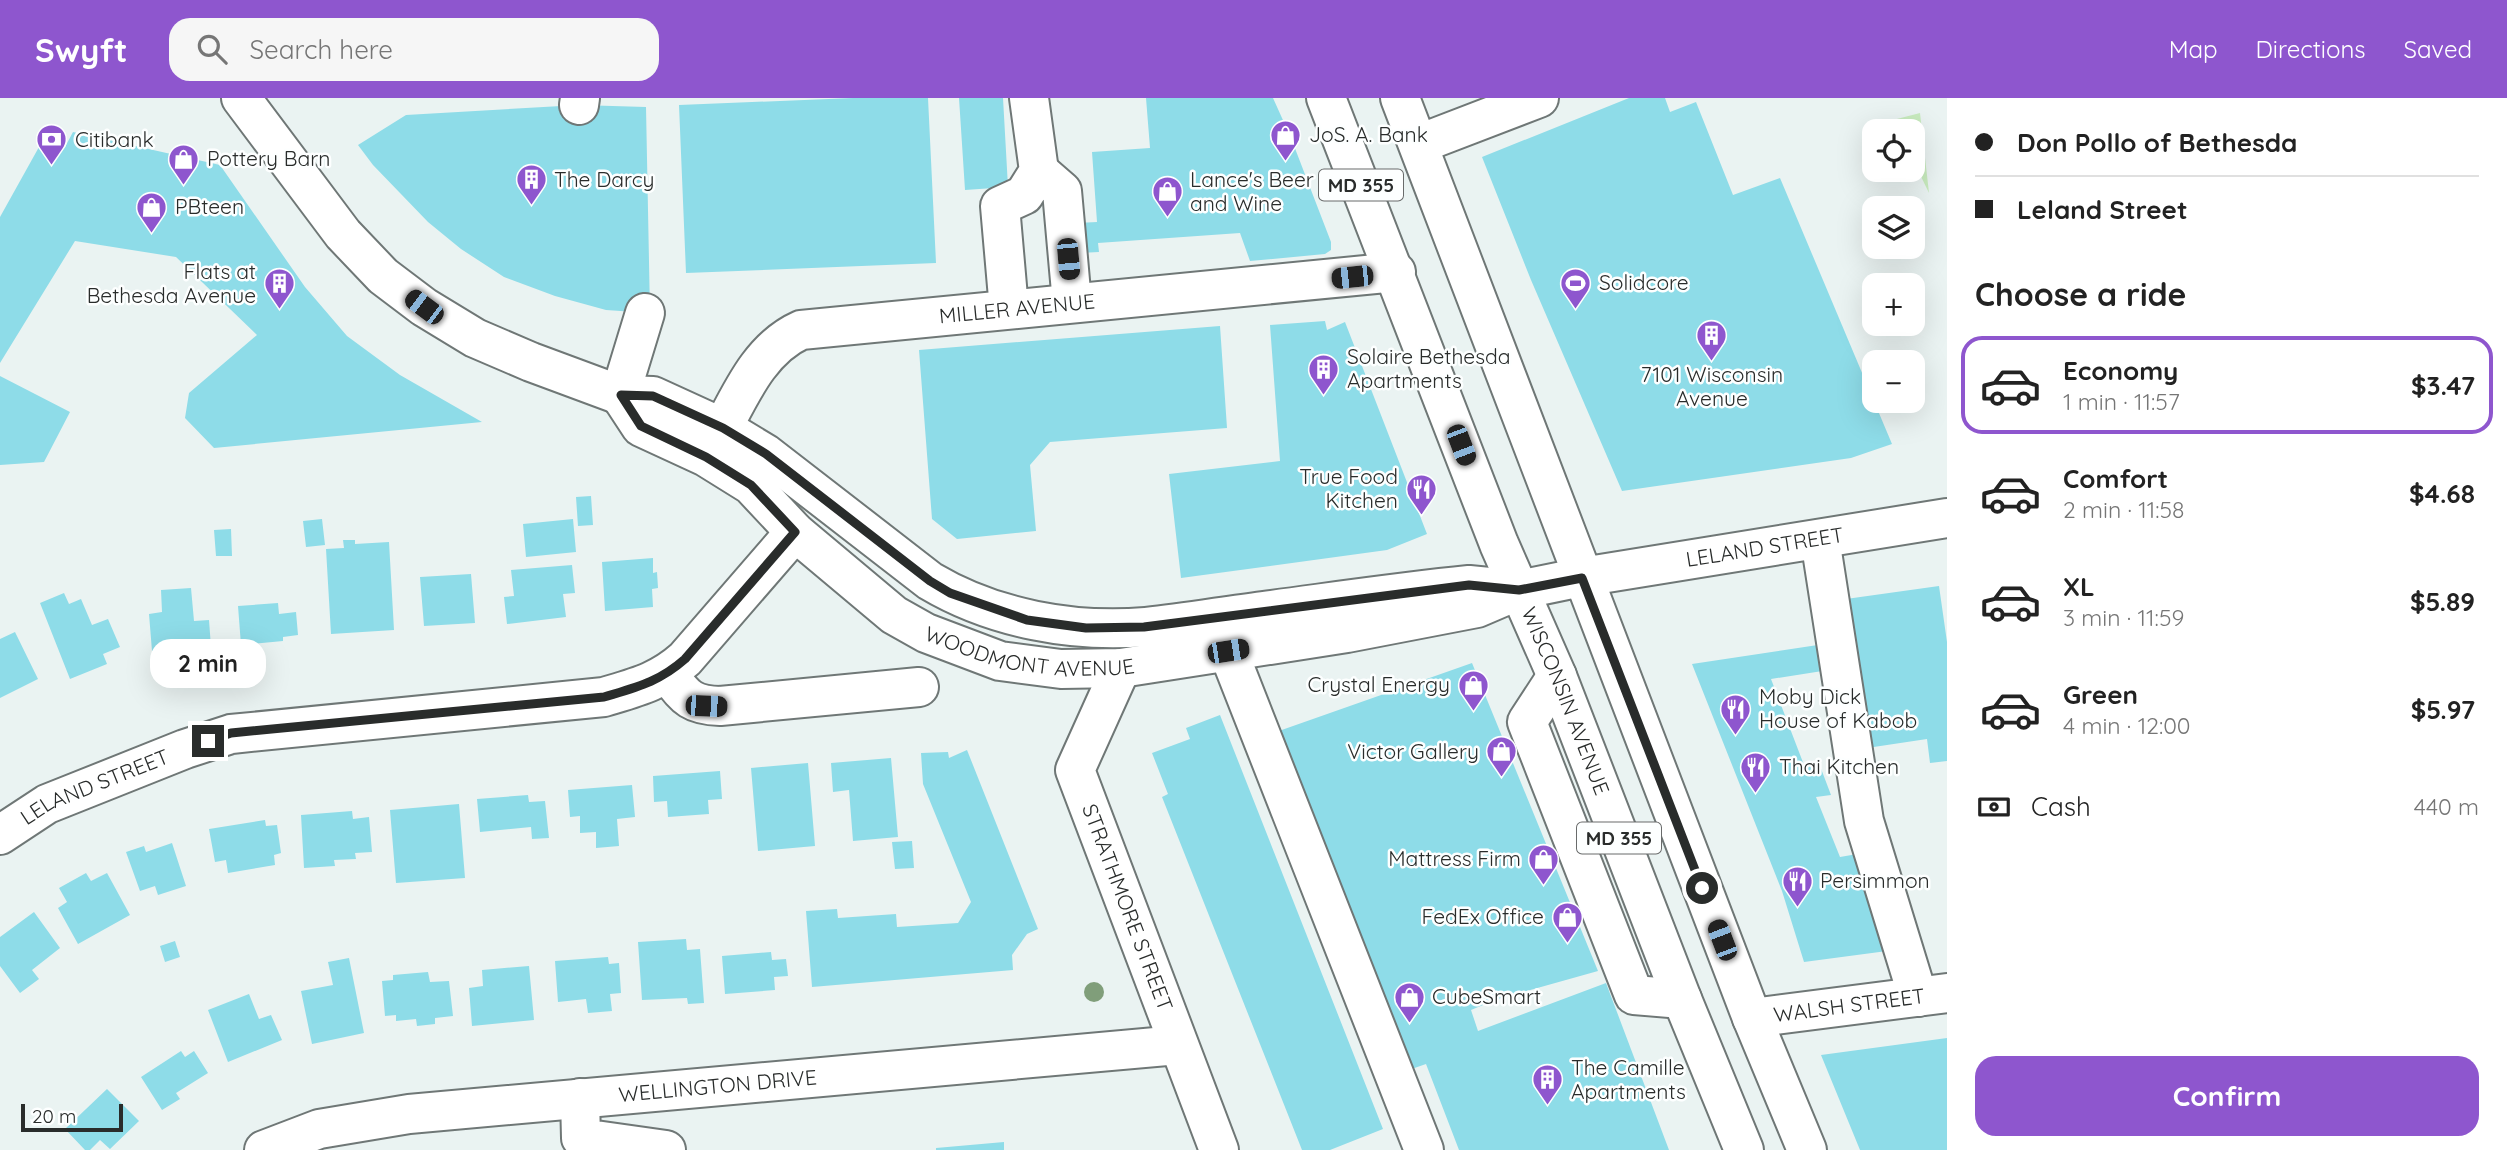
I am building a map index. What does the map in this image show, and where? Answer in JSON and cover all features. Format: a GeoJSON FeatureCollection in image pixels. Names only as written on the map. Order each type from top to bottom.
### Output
{"type":"FeatureCollection","features":[{"type":"Feature","properties":{"kind":"street","name":"WOODMONT AVENUE"},"geometry":{"type":"LineString","coordinates":[[241,98],[343,234],[383,276],[424,307],[475,338],[531,362],[621,395],[653,396],[715,442],[795,532],[894,615],[926,633],[1000,661],[1060,669],[1121,668],[1347,633],[1477,608],[1519,590],[1582,578]]}},
{"type":"Feature","properties":{"kind":"street"},"geometry":{"type":"LineString","coordinates":[[1029,98],[1040,171],[1062,191],[1072,303]]}},
{"type":"Feature","properties":{"kind":"street","name":"WISCONSIN AVENUE"},"geometry":{"type":"LineString","coordinates":[[1326,98],[1396,272],[1499,544],[1557,676],[1682,999],[1744,1150]]}},
{"type":"Feature","properties":{"kind":"street","name":"MD 355"},"geometry":{"type":"LineString","coordinates":[[1400,98],[1752,1018],[1807,1150]]}},
{"type":"Feature","properties":{"kind":"street"},"geometry":{"type":"LineString","coordinates":[[1419,144],[1539,98]]}},
{"type":"Feature","properties":{"kind":"street"},"geometry":{"type":"LineString","coordinates":[[1009,309],[1000,206],[1024,195],[1040,171]]}},
{"type":"Feature","properties":{"kind":"street","name":"MILLER AVENUE"},"geometry":{"type":"LineString","coordinates":[[715,442],[766,354],[784,338],[801,330],[1396,272]]}},
{"type":"Feature","properties":{"kind":"street"},"geometry":{"type":"LineString","coordinates":[[621,395],[645,313]]}},
{"type":"Feature","properties":{"kind":"street","name":"WOODMONT AVENUE"},"geometry":{"type":"LineString","coordinates":[[715,442],[766,454],[930,581],[950,593],[1027,620],[1086,628],[1144,627],[1469,585],[1519,590]]}},
{"type":"Feature","properties":{"kind":"street","name":"LELAND STREET"},"geometry":{"type":"LineString","coordinates":[[1582,578],[1947,518]]}},
{"type":"Feature","properties":{"kind":"street","name":"LELAND STREET"},"geometry":{"type":"LineString","coordinates":[[0,835],[47,804],[231,733],[604,697],[640,686],[667,674],[685,659],[795,532]]}},
{"type":"Feature","properties":{"kind":"street"},"geometry":{"type":"LineString","coordinates":[[1820,539],[1864,821],[1932,995]]}},
{"type":"Feature","properties":{"kind":"street"},"geometry":{"type":"LineString","coordinates":[[1060,669],[1086,628]]}},
{"type":"Feature","properties":{"kind":"street"},"geometry":{"type":"LineString","coordinates":[[1228,651],[1424,1150]]}},
{"type":"Feature","properties":{"kind":"street","name":"STRATHMORE STREET"},"geometry":{"type":"LineString","coordinates":[[1121,668],[1075,770],[1219,1150]]}},
{"type":"Feature","properties":{"kind":"street"},"geometry":{"type":"LineString","coordinates":[[667,674],[690,701],[706,706],[919,687]]}},
{"type":"Feature","properties":{"kind":"street","name":"WALSH STREET"},"geometry":{"type":"LineString","coordinates":[[1752,1018],[1932,995]]}},
{"type":"Feature","properties":{"kind":"street","name":"WELLINGTON DRIVE"},"geometry":{"type":"LineString","coordinates":[[264,1150],[319,1129],[397,1116],[1178,1045]]}},
{"type":"Feature","properties":{"kind":"street"},"geometry":{"type":"LineString","coordinates":[[580,1098],[581,1139],[666,1150]]}},
{"type":"Feature","properties":{"kind":"green space"},"geometry":{"type":"Polygon","coordinates":[[[1920,113],[1921,119],[1897,119],[1920,113]]]}},
{"type":"Feature","properties":{"kind":"green space"},"geometry":{"type":"Polygon","coordinates":[[[1925,157],[1929,193],[1924,182],[1925,157]]]}},
{"type":"Feature","properties":{"kind":"building"},"geometry":{"type":"Polygon","coordinates":[[[853,98],[928,98],[936,263],[686,273],[679,105],[853,98]]]}},
{"type":"Feature","properties":{"kind":"building"},"geometry":{"type":"Polygon","coordinates":[[[959,98],[1003,98],[1008,187],[965,190],[959,98]]]}},
{"type":"Feature","properties":{"kind":"building"},"geometry":{"type":"Polygon","coordinates":[[[1146,98],[1273,98],[1331,242],[1331,250],[1325,254],[1250,261],[1240,233],[1098,243],[1099,252],[1060,254],[1057,224],[1097,222],[1092,152],[1150,148],[1146,98]]]}},
{"type":"Feature","properties":{"kind":"building","name":"7101 Wisconsin Avenue"},"geometry":{"type":"Polygon","coordinates":[[[1629,98],[1665,98],[1670,112],[1696,102],[1733,195],[1780,178],[1862,373],[1862,413],[1879,413],[1892,444],[1851,458],[1622,491],[1531,280],[1482,157],[1629,98]]]}},
{"type":"Feature","properties":{"kind":"building","name":"The Darcy"},"geometry":{"type":"Polygon","coordinates":[[[579,105],[646,107],[650,313],[606,310],[555,296],[504,277],[461,249],[428,222],[373,165],[358,145],[406,115],[579,105]]]}},
{"type":"Feature","properties":{"kind":"building","name":"Flats at Bethesda Avenue"},"geometry":{"type":"Polygon","coordinates":[[[73,132],[220,165],[305,287],[347,336],[400,375],[482,422],[214,448],[185,418],[189,393],[257,335],[176,257],[75,241],[0,363],[0,217],[44,138],[65,147],[73,132]]]}},
{"type":"Feature","properties":{"kind":"building","name":"Solaire Bethesda Apartments"},"geometry":{"type":"Polygon","coordinates":[[[1325,321],[1327,330],[1345,322],[1427,534],[1387,550],[1181,578],[1169,474],[1280,461],[1270,325],[1325,321]]]}},
{"type":"Feature","properties":{"kind":"building"},"geometry":{"type":"Polygon","coordinates":[[[1220,326],[1227,428],[1050,442],[1030,465],[1036,531],[957,539],[932,519],[919,350],[1220,326]]]}},
{"type":"Feature","properties":{"kind":"building"},"geometry":{"type":"Polygon","coordinates":[[[0,376],[70,412],[44,462],[0,465],[0,376]]]}},
{"type":"Feature","properties":{"kind":"building"},"geometry":{"type":"Polygon","coordinates":[[[591,496],[593,525],[578,526],[576,497],[591,496]]]}},
{"type":"Feature","properties":{"kind":"building"},"geometry":{"type":"Polygon","coordinates":[[[322,519],[325,545],[306,547],[303,521],[322,519]]]}},
{"type":"Feature","properties":{"kind":"building"},"geometry":{"type":"Polygon","coordinates":[[[573,519],[576,552],[526,557],[523,524],[573,519]]]}},
{"type":"Feature","properties":{"kind":"building"},"geometry":{"type":"Polygon","coordinates":[[[231,529],[232,556],[216,556],[214,530],[231,529]]]}},
{"type":"Feature","properties":{"kind":"building"},"geometry":{"type":"Polygon","coordinates":[[[343,540],[355,540],[355,544],[389,542],[394,630],[331,634],[326,549],[344,548],[343,540]]]}},
{"type":"Feature","properties":{"kind":"building"},"geometry":{"type":"Polygon","coordinates":[[[653,558],[653,573],[657,572],[658,588],[652,589],[653,607],[605,611],[602,562],[653,558]]]}},
{"type":"Feature","properties":{"kind":"building"},"geometry":{"type":"Polygon","coordinates":[[[572,565],[575,593],[563,594],[566,617],[507,624],[504,597],[514,596],[511,570],[572,565]]]}},
{"type":"Feature","properties":{"kind":"building"},"geometry":{"type":"Polygon","coordinates":[[[471,574],[475,623],[424,626],[420,577],[471,574]]]}},
{"type":"Feature","properties":{"kind":"building"},"geometry":{"type":"Polygon","coordinates":[[[1939,586],[1947,642],[1947,761],[1930,763],[1927,739],[1867,748],[1846,599],[1939,586]]]}},
{"type":"Feature","properties":{"kind":"building"},"geometry":{"type":"Polygon","coordinates":[[[191,588],[194,621],[209,620],[211,647],[152,651],[149,614],[162,612],[161,590],[191,588]]]}},
{"type":"Feature","properties":{"kind":"building"},"geometry":{"type":"Polygon","coordinates":[[[64,593],[69,604],[81,599],[92,625],[108,619],[120,647],[103,654],[107,664],[70,679],[40,603],[64,593]]]}},
{"type":"Feature","properties":{"kind":"building"},"geometry":{"type":"Polygon","coordinates":[[[278,603],[279,614],[296,612],[298,635],[283,637],[283,641],[241,645],[238,606],[278,603]]]}},
{"type":"Feature","properties":{"kind":"building"},"geometry":{"type":"Polygon","coordinates":[[[15,632],[38,679],[0,698],[0,639],[15,632]]]}},
{"type":"Feature","properties":{"kind":"building"},"geometry":{"type":"Polygon","coordinates":[[[1831,643],[1835,669],[1771,679],[1804,765],[1820,766],[1831,795],[1816,797],[1840,857],[1863,853],[1887,951],[1804,962],[1782,891],[1692,664],[1831,643]]]}},
{"type":"Feature","properties":{"kind":"building"},"geometry":{"type":"Polygon","coordinates":[[[1472,663],[1598,971],[1495,1000],[1471,1010],[1478,1031],[1606,983],[1669,1150],[1459,1150],[1426,1064],[1403,1072],[1276,732],[1472,663]]]}},
{"type":"Feature","properties":{"kind":"building"},"geometry":{"type":"Polygon","coordinates":[[[1220,715],[1383,1129],[1330,1150],[1302,1150],[1162,797],[1168,794],[1152,753],[1190,739],[1186,728],[1220,715]]]}},
{"type":"Feature","properties":{"kind":"building"},"geometry":{"type":"Polygon","coordinates":[[[967,750],[1038,929],[1027,934],[1012,955],[1013,970],[812,987],[806,911],[837,909],[838,918],[896,914],[897,927],[958,923],[971,902],[923,784],[921,753],[948,752],[949,758],[967,750]]]}},
{"type":"Feature","properties":{"kind":"building"},"geometry":{"type":"Polygon","coordinates":[[[891,758],[898,837],[853,841],[849,790],[833,792],[831,763],[891,758]]]}},
{"type":"Feature","properties":{"kind":"building"},"geometry":{"type":"Polygon","coordinates":[[[808,763],[815,846],[758,851],[751,768],[808,763]]]}},
{"type":"Feature","properties":{"kind":"building"},"geometry":{"type":"Polygon","coordinates":[[[720,771],[722,799],[708,800],[709,814],[668,817],[667,801],[654,802],[653,776],[720,771]]]}},
{"type":"Feature","properties":{"kind":"building"},"geometry":{"type":"Polygon","coordinates":[[[632,785],[635,817],[617,819],[619,846],[596,848],[596,832],[580,833],[580,816],[570,817],[568,790],[632,785]]]}},
{"type":"Feature","properties":{"kind":"building"},"geometry":{"type":"Polygon","coordinates":[[[528,795],[529,802],[545,801],[549,838],[532,839],[531,827],[480,832],[477,799],[528,795]]]}},
{"type":"Feature","properties":{"kind":"building"},"geometry":{"type":"Polygon","coordinates":[[[459,804],[465,878],[396,883],[390,810],[459,804]]]}},
{"type":"Feature","properties":{"kind":"building"},"geometry":{"type":"Polygon","coordinates":[[[352,811],[353,819],[369,817],[372,852],[355,853],[356,859],[334,860],[335,866],[304,868],[301,815],[352,811]]]}},
{"type":"Feature","properties":{"kind":"building"},"geometry":{"type":"Polygon","coordinates":[[[265,820],[266,826],[277,825],[281,853],[274,855],[275,865],[228,873],[226,860],[215,862],[209,829],[265,820]]]}},
{"type":"Feature","properties":{"kind":"building"},"geometry":{"type":"Polygon","coordinates":[[[912,841],[914,868],[895,869],[892,842],[912,841]]]}},
{"type":"Feature","properties":{"kind":"building"},"geometry":{"type":"Polygon","coordinates":[[[172,843],[186,886],[158,895],[155,886],[140,891],[126,852],[144,846],[146,852],[172,843]]]}},
{"type":"Feature","properties":{"kind":"building"},"geometry":{"type":"Polygon","coordinates":[[[86,873],[91,881],[107,873],[130,915],[78,944],[58,908],[67,902],[59,888],[86,873]]]}},
{"type":"Feature","properties":{"kind":"building"},"geometry":{"type":"Polygon","coordinates":[[[34,912],[60,948],[32,970],[39,979],[20,993],[0,966],[0,937],[34,912]]]}},
{"type":"Feature","properties":{"kind":"building"},"geometry":{"type":"Polygon","coordinates":[[[686,939],[687,950],[700,949],[704,1003],[688,1004],[687,998],[642,1000],[638,942],[686,939]]]}},
{"type":"Feature","properties":{"kind":"building"},"geometry":{"type":"Polygon","coordinates":[[[175,941],[180,957],[165,962],[160,946],[175,941]]]}},
{"type":"Feature","properties":{"kind":"building"},"geometry":{"type":"Polygon","coordinates":[[[771,952],[772,960],[786,959],[788,976],[774,977],[775,990],[725,994],[722,956],[771,952]]]}},
{"type":"Feature","properties":{"kind":"building"},"geometry":{"type":"Polygon","coordinates":[[[608,957],[609,964],[619,963],[621,993],[610,994],[612,1011],[588,1013],[586,999],[558,1002],[555,961],[608,957]]]}},
{"type":"Feature","properties":{"kind":"building"},"geometry":{"type":"Polygon","coordinates":[[[349,958],[364,1033],[312,1044],[301,991],[333,985],[328,962],[349,958]]]}},
{"type":"Feature","properties":{"kind":"building"},"geometry":{"type":"Polygon","coordinates":[[[529,966],[534,1020],[472,1026],[469,988],[483,986],[482,970],[529,966]]]}},
{"type":"Feature","properties":{"kind":"building"},"geometry":{"type":"Polygon","coordinates":[[[428,972],[430,982],[449,981],[453,1016],[435,1018],[435,1024],[417,1026],[416,1019],[396,1021],[396,1015],[385,1016],[382,981],[393,980],[393,975],[428,972]]]}},
{"type":"Feature","properties":{"kind":"building"},"geometry":{"type":"Polygon","coordinates":[[[249,994],[259,1019],[271,1015],[282,1040],[228,1062],[208,1010],[249,994]]]}},
{"type":"Feature","properties":{"kind":"building"},"geometry":{"type":"Polygon","coordinates":[[[1947,1038],[1947,1150],[1860,1150],[1821,1055],[1947,1038]]]}},
{"type":"Feature","properties":{"kind":"building"},"geometry":{"type":"Polygon","coordinates":[[[181,1051],[185,1057],[194,1051],[208,1073],[176,1093],[180,1099],[162,1110],[141,1077],[181,1051]]]}},
{"type":"Feature","properties":{"kind":"building"},"geometry":{"type":"Polygon","coordinates":[[[107,1089],[139,1121],[110,1149],[100,1140],[90,1150],[85,1150],[65,1129],[107,1089]]]}},
{"type":"Feature","properties":{"kind":"building"},"geometry":{"type":"Polygon","coordinates":[[[1004,1142],[1004,1150],[936,1150],[936,1148],[1004,1142]]]}},
{"type":"Feature","properties":{"kind":"place","name":"JoS. A. Bank"},"geometry":{"type":"Point","coordinates":[1286,162]}},
{"type":"Feature","properties":{"kind":"place","name":"Citibank"},"geometry":{"type":"Point","coordinates":[52,167]}},
{"type":"Feature","properties":{"kind":"place","name":"Pottery Barn"},"geometry":{"type":"Point","coordinates":[184,186]}},
{"type":"Feature","properties":{"kind":"place","name":"The Darcy"},"geometry":{"type":"Point","coordinates":[531,207]}},
{"type":"Feature","properties":{"kind":"place","name":"Lance's Beer and Wine"},"geometry":{"type":"Point","coordinates":[1167,219]}},
{"type":"Feature","properties":{"kind":"place","name":"PBteen"},"geometry":{"type":"Point","coordinates":[152,234]}},
{"type":"Feature","properties":{"kind":"place","name":"Solidcore"},"geometry":{"type":"Point","coordinates":[1576,310]}},
{"type":"Feature","properties":{"kind":"place","name":"Flats at Bethesda Avenue"},"geometry":{"type":"Point","coordinates":[279,311]}},
{"type":"Feature","properties":{"kind":"place","name":"7101 Wisconsin Avenue"},"geometry":{"type":"Point","coordinates":[1712,362]}},
{"type":"Feature","properties":{"kind":"place","name":"Solaire Bethesda Apartments"},"geometry":{"type":"Point","coordinates":[1324,396]}},
{"type":"Feature","properties":{"kind":"place","name":"True Food Kitchen"},"geometry":{"type":"Point","coordinates":[1421,516]}},
{"type":"Feature","properties":{"kind":"place","name":"Crystal Energy"},"geometry":{"type":"Point","coordinates":[1473,712]}},
{"type":"Feature","properties":{"kind":"place","name":"Moby Dick House of Kabob"},"geometry":{"type":"Point","coordinates":[1736,736]}},
{"type":"Feature","properties":{"kind":"place","name":"Victor Gallery"},"geometry":{"type":"Point","coordinates":[1502,779]}},
{"type":"Feature","properties":{"kind":"place","name":"Thai Kitchen"},"geometry":{"type":"Point","coordinates":[1756,794]}},
{"type":"Feature","properties":{"kind":"place","name":"Mattress Firm"},"geometry":{"type":"Point","coordinates":[1544,886]}},
{"type":"Feature","properties":{"kind":"place","name":"Persimmon"},"geometry":{"type":"Point","coordinates":[1797,908]}},
{"type":"Feature","properties":{"kind":"place","name":"FedEx Office"},"geometry":{"type":"Point","coordinates":[1567,944]}},
{"type":"Feature","properties":{"kind":"place","name":"CubeSmart"},"geometry":{"type":"Point","coordinates":[1409,1024]}},
{"type":"Feature","properties":{"kind":"place","name":"The Camille Apartments"},"geometry":{"type":"Point","coordinates":[1548,1107]}},
{"type":"Feature","properties":{"kind":"route"},"geometry":{"type":"LineString","coordinates":[[208,741],[231,733],[604,697],[667,674],[685,659],[795,532],[751,485],[706,457],[641,426],[621,395],[653,396],[723,428],[766,454],[930,581],[950,593],[1027,620],[1086,628],[1144,627],[1422,590],[1469,585],[1519,590],[1582,578],[1604,629],[1702,888]]}}]}
